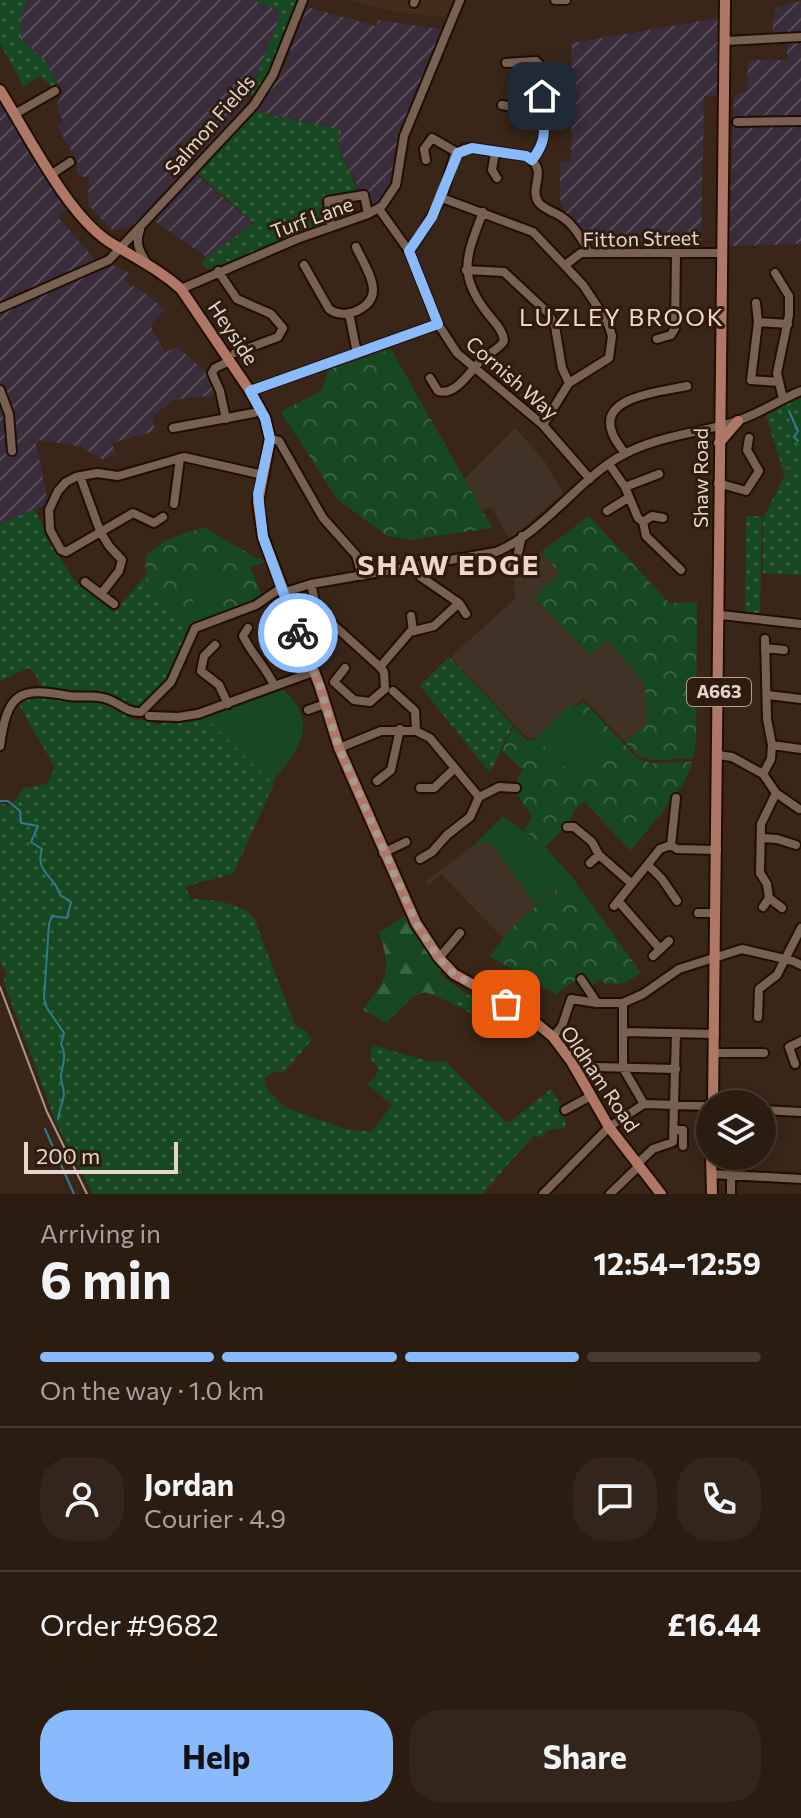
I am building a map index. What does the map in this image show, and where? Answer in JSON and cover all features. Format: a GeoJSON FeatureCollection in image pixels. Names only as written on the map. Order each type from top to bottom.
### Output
{"type":"FeatureCollection","features":[{"type":"Feature","properties":{"kind":"main road","name":"Shaw Road"},"geometry":{"type":"LineString","coordinates":[[716,957],[721,615],[718,483],[725,0]]}},
{"type":"Feature","properties":{"kind":"main road"},"geometry":{"type":"LineString","coordinates":[[0,90],[52,174],[82,215],[107,241]]}},
{"type":"Feature","properties":{"kind":"main road","name":"Heyside"},"geometry":{"type":"LineString","coordinates":[[107,241],[146,263],[181,289],[232,357],[265,418],[270,439]]}},
{"type":"Feature","properties":{"kind":"main road"},"geometry":{"type":"LineString","coordinates":[[719,443],[738,421]]}},
{"type":"Feature","properties":{"kind":"main road"},"geometry":{"type":"LineString","coordinates":[[270,439],[258,494],[263,537],[313,672]]}},
{"type":"Feature","properties":{"kind":"main road","name":"Oldham Road"},"geometry":{"type":"LineString","coordinates":[[313,672],[339,748],[383,853],[416,923],[439,958],[454,974],[524,1013],[553,1037],[571,1061],[609,1127],[661,1194]]}},
{"type":"Feature","properties":{"kind":"main road","name":"A663"},"geometry":{"type":"LineString","coordinates":[[712,1090],[716,957]]}},
{"type":"Feature","properties":{"kind":"street","name":"Salmon Fields"},"geometry":{"type":"LineString","coordinates":[[0,308],[109,260],[254,105],[273,75],[303,0]]}},
{"type":"Feature","properties":{"kind":"street","name":"Turf Lane"},"geometry":{"type":"LineString","coordinates":[[181,289],[218,271],[368,214],[386,203],[396,185],[404,136],[460,0]]}},
{"type":"Feature","properties":{"kind":"street"},"geometry":{"type":"LineString","coordinates":[[555,0],[566,0]]}},
{"type":"Feature","properties":{"kind":"street"},"geometry":{"type":"LineString","coordinates":[[726,41],[801,37]]}},
{"type":"Feature","properties":{"kind":"street"},"geometry":{"type":"LineString","coordinates":[[506,63],[536,61],[542,65],[542,96],[537,112]]}},
{"type":"Feature","properties":{"kind":"street"},"geometry":{"type":"LineString","coordinates":[[15,114],[55,91]]}},
{"type":"Feature","properties":{"kind":"street"},"geometry":{"type":"LineString","coordinates":[[502,105],[537,112],[543,121],[543,144],[532,160]]}},
{"type":"Feature","properties":{"kind":"street"},"geometry":{"type":"LineString","coordinates":[[737,122],[801,121]]}},
{"type":"Feature","properties":{"kind":"street"},"geometry":{"type":"LineString","coordinates":[[426,160],[424,149],[432,138],[458,153],[472,148],[526,156],[538,170],[535,194],[539,202],[566,219],[589,253]]}},
{"type":"Feature","properties":{"kind":"street"},"geometry":{"type":"LineString","coordinates":[[409,251],[442,198],[458,153]]}},
{"type":"Feature","properties":{"kind":"street"},"geometry":{"type":"LineString","coordinates":[[495,153],[492,170],[497,178]]}},
{"type":"Feature","properties":{"kind":"street"},"geometry":{"type":"LineString","coordinates":[[52,174],[70,162]]}},
{"type":"Feature","properties":{"kind":"street"},"geometry":{"type":"LineString","coordinates":[[331,226],[328,201],[364,195],[368,214]]}},
{"type":"Feature","properties":{"kind":"street"},"geometry":{"type":"LineString","coordinates":[[442,198],[533,232],[583,285],[607,321],[612,336],[609,358],[569,383],[543,425]]}},
{"type":"Feature","properties":{"kind":"street","name":"Cornish Way"},"geometry":{"type":"LineString","coordinates":[[379,209],[409,251],[438,324],[457,353],[543,425],[590,479]]}},
{"type":"Feature","properties":{"kind":"street"},"geometry":{"type":"LineString","coordinates":[[430,378],[438,391],[444,393],[464,380],[502,345],[504,336],[475,295],[466,270],[469,250],[483,212]]}},
{"type":"Feature","properties":{"kind":"street"},"geometry":{"type":"LineString","coordinates":[[146,263],[137,239],[147,219]]}},
{"type":"Feature","properties":{"kind":"street","name":"Salmon Fields"},"geometry":{"type":"LineString","coordinates":[[107,241],[122,241],[134,232]]}},
{"type":"Feature","properties":{"kind":"street"},"geometry":{"type":"LineString","coordinates":[[304,265],[329,309],[335,313],[349,313],[370,303],[374,293],[373,283],[356,247]]}},
{"type":"Feature","properties":{"kind":"street","name":"Fitton Street"},"geometry":{"type":"LineString","coordinates":[[565,265],[574,255],[589,253],[723,253]]}},
{"type":"Feature","properties":{"kind":"street"},"geometry":{"type":"LineString","coordinates":[[657,339],[671,335],[675,328],[676,254]]}},
{"type":"Feature","properties":{"kind":"street"},"geometry":{"type":"LineString","coordinates":[[466,270],[504,272],[548,313],[555,326],[562,368],[569,383]]}},
{"type":"Feature","properties":{"kind":"street"},"geometry":{"type":"LineString","coordinates":[[218,271],[237,299],[271,314],[283,328],[278,337],[248,348],[215,368],[212,373],[220,391],[226,419]]}},
{"type":"Feature","properties":{"kind":"street"},"geometry":{"type":"LineString","coordinates":[[775,273],[789,296],[788,324],[777,373],[783,399]]}},
{"type":"Feature","properties":{"kind":"street"},"geometry":{"type":"LineString","coordinates":[[756,303],[758,322],[751,380],[779,382]]}},
{"type":"Feature","properties":{"kind":"street"},"geometry":{"type":"LineString","coordinates":[[349,313],[357,353]]}},
{"type":"Feature","properties":{"kind":"street"},"geometry":{"type":"LineString","coordinates":[[758,322],[788,324]]}},
{"type":"Feature","properties":{"kind":"street"},"geometry":{"type":"LineString","coordinates":[[250,391],[438,324]]}},
{"type":"Feature","properties":{"kind":"street"},"geometry":{"type":"LineString","coordinates":[[625,454],[611,428],[611,415],[618,406],[627,400],[687,386]]}},
{"type":"Feature","properties":{"kind":"street"},"geometry":{"type":"LineString","coordinates":[[0,390],[9,414],[12,451]]}},
{"type":"Feature","properties":{"kind":"street"},"geometry":{"type":"LineString","coordinates":[[0,746],[6,712],[13,701],[27,692],[98,696],[128,710],[141,712],[171,682],[195,628],[256,605],[281,591],[496,552],[522,536],[625,454],[676,435],[738,421],[801,391]]}},
{"type":"Feature","properties":{"kind":"street"},"geometry":{"type":"LineString","coordinates":[[173,428],[254,413]]}},
{"type":"Feature","properties":{"kind":"street"},"geometry":{"type":"LineString","coordinates":[[718,483],[746,491],[755,481],[759,471],[747,450],[749,438]]}},
{"type":"Feature","properties":{"kind":"street"},"geometry":{"type":"LineString","coordinates":[[270,439],[279,441],[323,518],[356,555],[362,576]]}},
{"type":"Feature","properties":{"kind":"street"},"geometry":{"type":"LineString","coordinates":[[174,504],[180,458]]}},
{"type":"Feature","properties":{"kind":"street"},"geometry":{"type":"LineString","coordinates":[[163,517],[154,523],[133,513],[66,552],[61,550],[50,530],[49,510],[66,482],[80,476],[97,473],[118,476],[180,458],[263,475]]}},
{"type":"Feature","properties":{"kind":"street"},"geometry":{"type":"LineString","coordinates":[[609,464],[643,522]]}},
{"type":"Feature","properties":{"kind":"street"},"geometry":{"type":"LineString","coordinates":[[625,487],[659,474]]}},
{"type":"Feature","properties":{"kind":"street"},"geometry":{"type":"LineString","coordinates":[[80,476],[100,531],[122,560],[122,565],[101,594]]}},
{"type":"Feature","properties":{"kind":"street"},"geometry":{"type":"LineString","coordinates":[[607,511],[628,498]]}},
{"type":"Feature","properties":{"kind":"street"},"geometry":{"type":"LineString","coordinates":[[663,518],[652,516],[643,522],[642,528],[646,536],[681,570]]}},
{"type":"Feature","properties":{"kind":"street"},"geometry":{"type":"LineString","coordinates":[[505,566],[517,557],[522,536]]}},
{"type":"Feature","properties":{"kind":"street"},"geometry":{"type":"LineString","coordinates":[[414,566],[421,577],[459,603],[466,614]]}},
{"type":"Feature","properties":{"kind":"street"},"geometry":{"type":"LineString","coordinates":[[85,582],[114,604]]}},
{"type":"Feature","properties":{"kind":"street"},"geometry":{"type":"LineString","coordinates":[[311,584],[317,610],[382,669],[385,689],[367,704],[354,700],[334,682],[345,668]]}},
{"type":"Feature","properties":{"kind":"street"},"geometry":{"type":"LineString","coordinates":[[382,669],[412,631],[434,626],[459,603]]}},
{"type":"Feature","properties":{"kind":"street"},"geometry":{"type":"LineString","coordinates":[[721,615],[801,624]]}},
{"type":"Feature","properties":{"kind":"street"},"geometry":{"type":"LineString","coordinates":[[411,616],[412,631]]}},
{"type":"Feature","properties":{"kind":"street"},"geometry":{"type":"LineString","coordinates":[[232,635],[245,632],[274,685]]}},
{"type":"Feature","properties":{"kind":"street"},"geometry":{"type":"LineString","coordinates":[[763,774],[771,759],[772,745],[767,719],[765,644],[784,650]]}},
{"type":"Feature","properties":{"kind":"street"},"geometry":{"type":"LineString","coordinates":[[215,645],[204,656],[201,671],[219,685],[228,704]]}},
{"type":"Feature","properties":{"kind":"street"},"geometry":{"type":"LineString","coordinates":[[149,716],[188,717],[313,672]]}},
{"type":"Feature","properties":{"kind":"street"},"geometry":{"type":"LineString","coordinates":[[393,691],[415,711],[416,731]]}},
{"type":"Feature","properties":{"kind":"street"},"geometry":{"type":"LineString","coordinates":[[768,695],[801,699]]}},
{"type":"Feature","properties":{"kind":"street"},"geometry":{"type":"LineString","coordinates":[[308,710],[325,704]]}},
{"type":"Feature","properties":{"kind":"street"},"geometry":{"type":"LineString","coordinates":[[377,781],[391,770],[400,729]]}},
{"type":"Feature","properties":{"kind":"street"},"geometry":{"type":"LineString","coordinates":[[339,748],[381,731],[416,731],[430,738],[479,797]]}},
{"type":"Feature","properties":{"kind":"street"},"geometry":{"type":"LineString","coordinates":[[772,745],[801,749]]}},
{"type":"Feature","properties":{"kind":"street"},"geometry":{"type":"LineString","coordinates":[[718,755],[732,757],[763,774],[776,793],[799,809]]}},
{"type":"Feature","properties":{"kind":"street"},"geometry":{"type":"LineString","coordinates":[[420,788],[434,788],[454,769]]}},
{"type":"Feature","properties":{"kind":"street"},"geometry":{"type":"LineString","coordinates":[[420,859],[470,817],[479,797],[499,787],[516,788]]}},
{"type":"Feature","properties":{"kind":"street"},"geometry":{"type":"LineString","coordinates":[[763,907],[769,898],[767,884],[760,873],[761,838],[764,815],[776,793]]}},
{"type":"Feature","properties":{"kind":"street"},"geometry":{"type":"LineString","coordinates":[[671,845],[676,798]]}},
{"type":"Feature","properties":{"kind":"street"},"geometry":{"type":"LineString","coordinates":[[567,827],[574,827],[592,842],[599,855],[631,883]]}},
{"type":"Feature","properties":{"kind":"street"},"geometry":{"type":"LineString","coordinates":[[761,838],[796,845]]}},
{"type":"Feature","properties":{"kind":"street"},"geometry":{"type":"LineString","coordinates":[[383,853],[406,842]]}},
{"type":"Feature","properties":{"kind":"street"},"geometry":{"type":"LineString","coordinates":[[671,845],[677,849],[717,850]]}},
{"type":"Feature","properties":{"kind":"street"},"geometry":{"type":"LineString","coordinates":[[660,949],[616,904],[660,849],[671,845]]}},
{"type":"Feature","properties":{"kind":"street"},"geometry":{"type":"LineString","coordinates":[[590,863],[599,855]]}},
{"type":"Feature","properties":{"kind":"street"},"geometry":{"type":"LineString","coordinates":[[648,865],[677,901]]}},
{"type":"Feature","properties":{"kind":"street"},"geometry":{"type":"LineString","coordinates":[[769,898],[782,908]]}},
{"type":"Feature","properties":{"kind":"street"},"geometry":{"type":"LineString","coordinates":[[698,913],[716,913]]}},
{"type":"Feature","properties":{"kind":"street"},"geometry":{"type":"LineString","coordinates":[[758,1017],[759,989],[777,975],[801,928]]}},
{"type":"Feature","properties":{"kind":"street"},"geometry":{"type":"LineString","coordinates":[[439,958],[460,933]]}},
{"type":"Feature","properties":{"kind":"street"},"geometry":{"type":"LineString","coordinates":[[653,956],[669,941]]}},
{"type":"Feature","properties":{"kind":"street"},"geometry":{"type":"LineString","coordinates":[[553,1037],[562,1026],[571,999],[623,1003],[643,994],[679,969],[742,949],[801,965]]}},
{"type":"Feature","properties":{"kind":"street"},"geometry":{"type":"LineString","coordinates":[[581,979],[597,1003]]}},
{"type":"Feature","properties":{"kind":"street"},"geometry":{"type":"LineString","coordinates":[[623,1003],[623,1068],[644,1104]]}},
{"type":"Feature","properties":{"kind":"street"},"geometry":{"type":"LineString","coordinates":[[624,1032],[715,1034]]}},
{"type":"Feature","properties":{"kind":"street"},"geometry":{"type":"LineString","coordinates":[[610,1194],[653,1149],[673,1142],[676,1033]]}},
{"type":"Feature","properties":{"kind":"street"},"geometry":{"type":"LineString","coordinates":[[795,1064],[789,1047],[801,1041]]}},
{"type":"Feature","properties":{"kind":"street"},"geometry":{"type":"LineString","coordinates":[[715,1053],[764,1053]]}},
{"type":"Feature","properties":{"kind":"street"},"geometry":{"type":"LineString","coordinates":[[597,1067],[676,1069]]}},
{"type":"Feature","properties":{"kind":"street"},"geometry":{"type":"LineString","coordinates":[[565,1110],[591,1096]]}},
{"type":"Feature","properties":{"kind":"street"},"geometry":{"type":"LineString","coordinates":[[543,1194],[609,1127],[644,1104],[696,1105]]}},
{"type":"Feature","properties":{"kind":"street"},"geometry":{"type":"LineString","coordinates":[[776,1111],[801,1112]]}},
{"type":"Feature","properties":{"kind":"street"},"geometry":{"type":"LineString","coordinates":[[674,1130],[683,1130],[683,1146]]}},
{"type":"Feature","properties":{"kind":"street"},"geometry":{"type":"LineString","coordinates":[[731,1175],[731,1194]]}},
{"type":"Feature","properties":{"kind":"street"},"geometry":{"type":"LineString","coordinates":[[710,1186],[731,1175],[801,1179]]}},
{"type":"Feature","properties":{"kind":"shaded area"},"geometry":{"type":"Polygon","coordinates":[[[26,0],[252,0],[278,9],[279,19],[243,111],[135,226],[113,231],[88,205],[89,176],[81,177],[76,171],[78,162],[57,126],[63,121],[56,107],[63,92],[44,60],[21,40],[21,15],[26,0]]]}},
{"type":"Feature","properties":{"kind":"shaded area"},"geometry":{"type":"Polygon","coordinates":[[[345,0],[453,1],[446,18],[391,11],[345,0]]]}},
{"type":"Feature","properties":{"kind":"shaded area"},"geometry":{"type":"Polygon","coordinates":[[[801,1],[801,244],[729,246],[734,96],[747,90],[748,60],[787,60],[787,43],[771,43],[775,7],[801,1]]]}},
{"type":"Feature","properties":{"kind":"shaded area"},"geometry":{"type":"Polygon","coordinates":[[[307,7],[376,26],[378,20],[446,30],[400,133],[388,191],[371,208],[366,191],[359,189],[338,147],[340,130],[255,111],[281,74],[307,7]]]}},
{"type":"Feature","properties":{"kind":"shaded area"},"geometry":{"type":"Polygon","coordinates":[[[719,18],[722,96],[704,96],[701,249],[594,248],[565,211],[560,199],[560,162],[571,161],[572,43],[719,18]]]}},
{"type":"Feature","properties":{"kind":"shaded area"},"geometry":{"type":"Polygon","coordinates":[[[0,100],[70,207],[58,217],[98,263],[100,271],[113,265],[128,272],[125,282],[165,309],[150,326],[165,352],[178,347],[207,373],[216,395],[173,400],[152,417],[155,431],[112,443],[115,454],[103,460],[79,446],[39,440],[36,443],[48,503],[0,526],[0,100]]]}},
{"type":"Feature","properties":{"kind":"shaded area"},"geometry":{"type":"Polygon","coordinates":[[[196,174],[253,223],[208,258],[153,220],[196,174]]]}},
{"type":"Feature","properties":{"kind":"shaded area"},"geometry":{"type":"Polygon","coordinates":[[[515,428],[544,460],[563,493],[510,540],[491,507],[482,510],[463,480],[515,428]]]}},
{"type":"Feature","properties":{"kind":"shaded area"},"geometry":{"type":"Polygon","coordinates":[[[589,516],[669,603],[697,602],[696,741],[693,758],[651,760],[638,756],[583,698],[571,705],[536,738],[527,738],[452,659],[515,599],[514,578],[541,552],[589,516]]]}},
{"type":"Feature","properties":{"kind":"shaded area"},"geometry":{"type":"Polygon","coordinates":[[[503,816],[545,847],[572,877],[503,938],[441,874],[428,885],[425,882],[474,845],[503,816]]]}},
{"type":"Feature","properties":{"kind":"green space"},"geometry":{"type":"Polygon","coordinates":[[[0,0],[26,0],[21,15],[21,40],[44,60],[58,83],[51,87],[42,76],[23,86],[0,43],[0,0]]]}},
{"type":"Feature","properties":{"kind":"green space"},"geometry":{"type":"Polygon","coordinates":[[[252,0],[298,0],[272,70],[255,95],[249,96],[279,19],[278,9],[252,0]]]}},
{"type":"Feature","properties":{"kind":"green space"},"geometry":{"type":"Polygon","coordinates":[[[253,111],[341,130],[338,147],[358,190],[326,201],[328,223],[207,270],[202,261],[254,223],[196,172],[253,111]]]}},
{"type":"Feature","properties":{"kind":"green space"},"geometry":{"type":"Polygon","coordinates":[[[391,349],[492,528],[410,540],[387,536],[337,499],[281,412],[322,390],[328,370],[391,349]]]}},
{"type":"Feature","properties":{"kind":"green space"},"geometry":{"type":"Polygon","coordinates":[[[801,396],[801,575],[763,573],[763,519],[797,450],[784,474],[765,413],[801,396]]]}},
{"type":"Feature","properties":{"kind":"green space"},"geometry":{"type":"Polygon","coordinates":[[[34,509],[75,581],[114,613],[146,575],[160,602],[193,626],[167,680],[139,708],[130,708],[98,690],[79,694],[39,686],[33,671],[28,668],[0,681],[0,525],[34,509]]]}},
{"type":"Feature","properties":{"kind":"green space"},"geometry":{"type":"Polygon","coordinates":[[[589,516],[669,603],[697,602],[696,741],[693,758],[649,758],[626,743],[648,721],[644,683],[607,640],[589,655],[534,597],[560,573],[541,552],[589,516]]]}},
{"type":"Feature","properties":{"kind":"green space"},"geometry":{"type":"Polygon","coordinates":[[[746,516],[762,516],[760,618],[745,617],[746,516]]]}},
{"type":"Feature","properties":{"kind":"green space"},"geometry":{"type":"Polygon","coordinates":[[[204,527],[267,562],[250,567],[262,596],[193,626],[174,614],[158,597],[147,577],[146,555],[166,540],[204,527]]]}},
{"type":"Feature","properties":{"kind":"green space"},"geometry":{"type":"Polygon","coordinates":[[[215,574],[226,600],[197,611],[187,586],[215,574]]]}},
{"type":"Feature","properties":{"kind":"green space"},"geometry":{"type":"Polygon","coordinates":[[[449,657],[513,725],[490,773],[420,686],[449,657]]]}},
{"type":"Feature","properties":{"kind":"green space"},"geometry":{"type":"Polygon","coordinates":[[[281,687],[301,713],[302,736],[272,783],[205,717],[281,687]]]}},
{"type":"Feature","properties":{"kind":"green space"},"geometry":{"type":"Polygon","coordinates":[[[32,697],[93,700],[106,703],[134,720],[151,720],[155,724],[205,717],[274,784],[233,874],[186,886],[190,899],[233,905],[254,918],[295,1025],[305,1030],[312,1040],[283,1073],[277,1071],[265,1077],[267,1089],[285,1107],[342,1128],[371,1132],[392,1105],[367,1085],[380,1070],[370,1058],[372,1045],[427,1061],[446,1062],[506,1122],[551,1089],[562,1107],[559,1113],[565,1119],[566,1128],[548,1130],[539,1138],[534,1135],[482,1194],[93,1194],[57,1125],[5,986],[4,977],[7,975],[0,962],[0,803],[10,806],[24,788],[47,784],[55,768],[18,703],[32,697]]]}},
{"type":"Feature","properties":{"kind":"green space"},"geometry":{"type":"Polygon","coordinates":[[[583,701],[637,758],[650,763],[692,762],[675,795],[630,851],[584,801],[545,847],[524,830],[532,817],[517,794],[519,783],[516,779],[523,770],[502,751],[514,726],[526,740],[534,740],[571,706],[575,707],[583,701]]]}},
{"type":"Feature","properties":{"kind":"green space"},"geometry":{"type":"Polygon","coordinates":[[[571,704],[609,742],[573,776],[536,738],[571,704]]]}},
{"type":"Feature","properties":{"kind":"green space"},"geometry":{"type":"Polygon","coordinates":[[[503,816],[545,847],[572,877],[535,904],[493,846],[486,842],[474,845],[503,816]]]}},
{"type":"Feature","properties":{"kind":"green space"},"geometry":{"type":"Polygon","coordinates":[[[572,877],[641,973],[625,983],[605,984],[601,979],[590,987],[582,977],[557,995],[489,956],[520,920],[572,877]]]}},
{"type":"Feature","properties":{"kind":"green space"},"geometry":{"type":"Polygon","coordinates":[[[407,915],[441,969],[440,974],[462,991],[454,1004],[426,992],[413,996],[387,1023],[363,1010],[385,973],[386,956],[379,932],[407,915]]]}},
{"type":"Feature","properties":{"kind":"green space"},"geometry":{"type":"Polygon","coordinates":[[[462,991],[499,1012],[492,1025],[454,1004],[462,991]]]}},
{"type":"Feature","properties":{"kind":"waterway"},"geometry":{"type":"LineString","coordinates":[[789,411],[798,431],[794,437],[798,441]]}},
{"type":"Feature","properties":{"kind":"waterway"},"geometry":{"type":"LineString","coordinates":[[0,801],[8,801],[20,811],[21,823],[38,826],[31,842],[42,849],[43,869],[60,895],[71,902],[67,918],[52,916],[49,924],[44,998],[64,1033],[61,1044],[64,1094],[58,1119]]}},
{"type":"Feature","properties":{"kind":"waterway"},"geometry":{"type":"LineString","coordinates":[[45,1129],[74,1194]]}},
{"type":"Feature","properties":{"kind":"tram line"},"geometry":{"type":"LineString","coordinates":[[0,987],[47,1112],[87,1194]]}},
{"type":"Feature","properties":{"kind":"way so far"},"geometry":{"type":"LineString","coordinates":[[298,633],[320,687],[339,748],[416,923],[446,967],[462,980],[506,1004]]}},
{"type":"Feature","properties":{"kind":"district","name":"LUZLEY BROOK"},"geometry":{"type":"Point","coordinates":[622,318]}},
{"type":"Feature","properties":{"kind":"district","name":"SHAW EDGE"},"geometry":{"type":"Point","coordinates":[449,565]}},
{"type":"Feature","properties":{"kind":"route"},"geometry":{"type":"LineString","coordinates":[[298,633],[263,537],[258,494],[270,439],[262,410],[250,391],[438,324],[409,251],[442,198],[454,157],[458,153],[472,148],[526,156],[532,160],[543,144],[543,121],[537,112],[542,96]]}}]}
